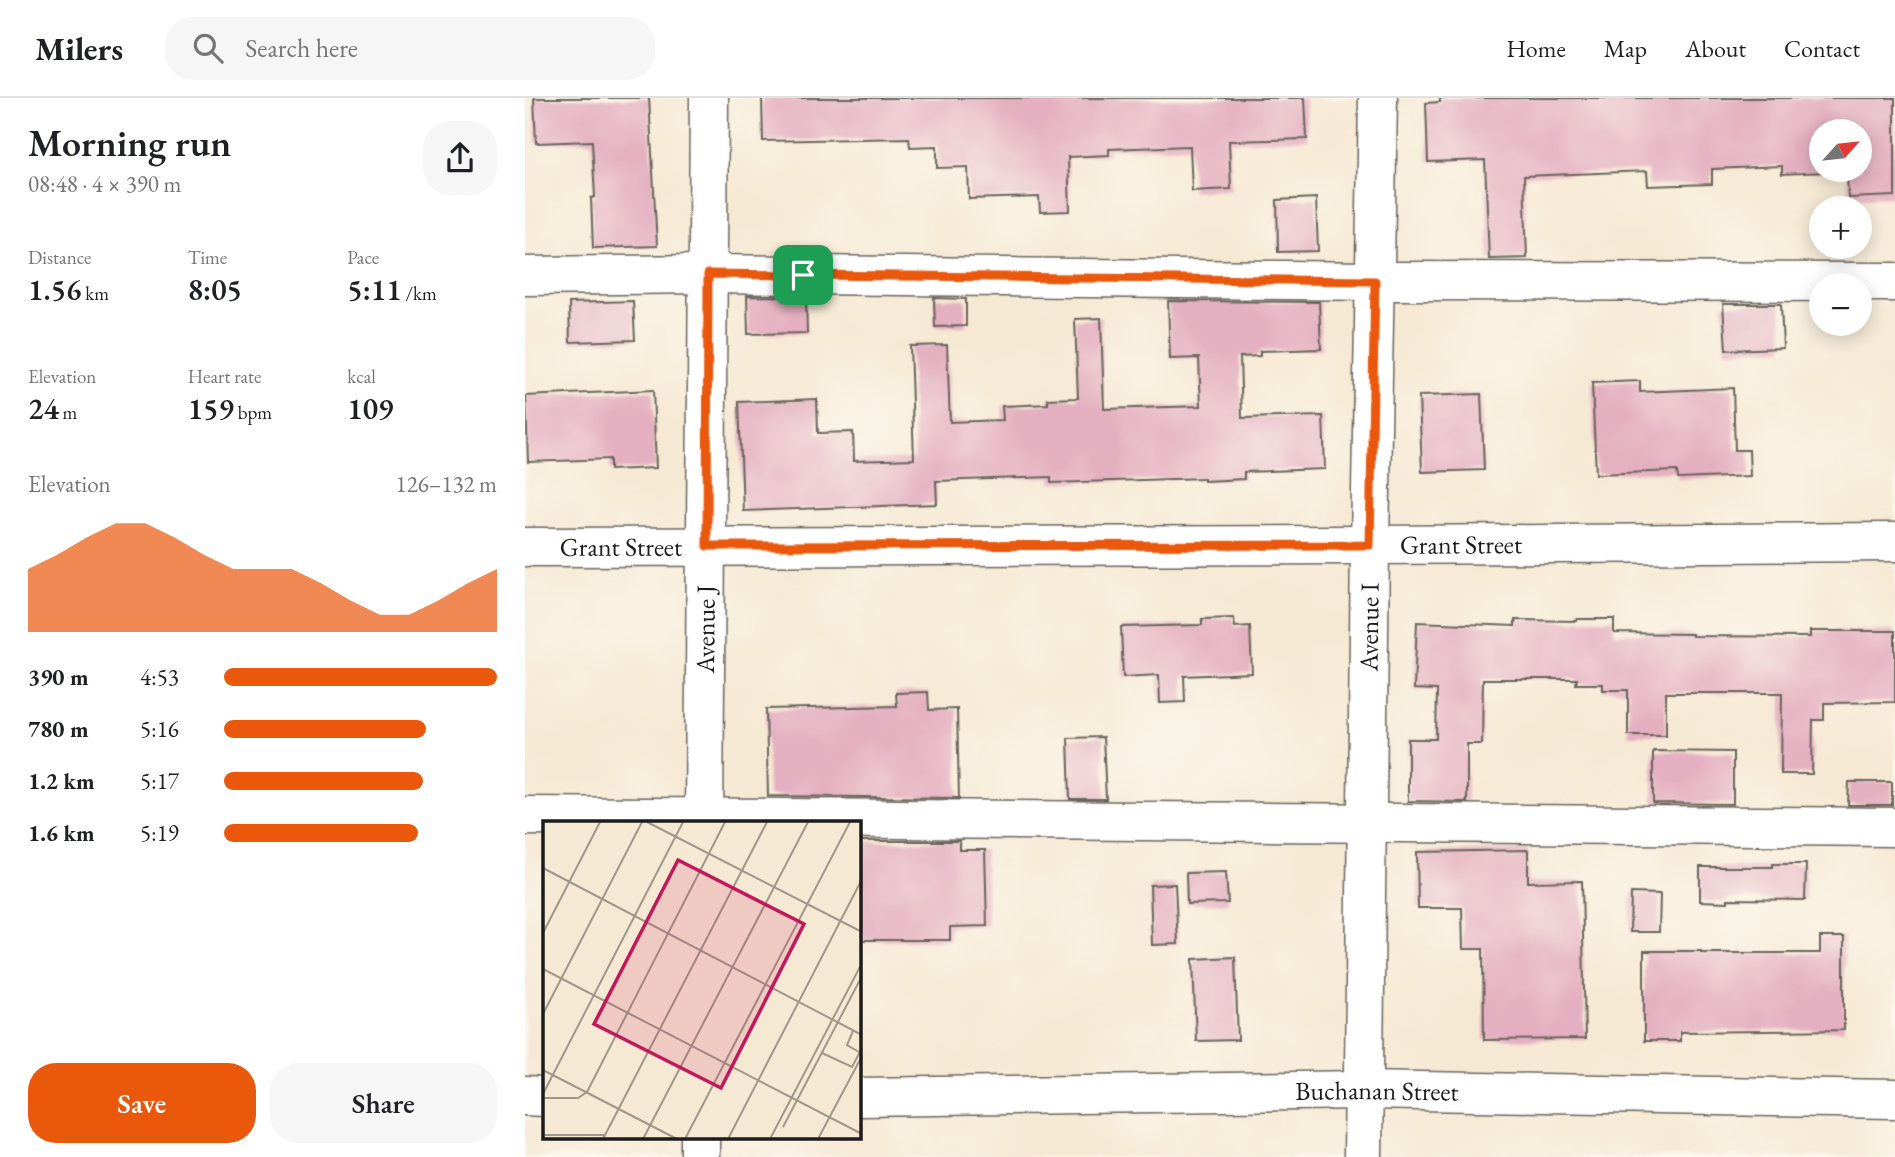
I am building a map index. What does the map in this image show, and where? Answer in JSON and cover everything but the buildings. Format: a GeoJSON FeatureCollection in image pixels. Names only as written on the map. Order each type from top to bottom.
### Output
{"type":"FeatureCollection","features":[{"type":"Feature","properties":{"kind":"street","name":"Avenue J"},"geometry":{"type":"LineString","coordinates":[[704,820],[709,98]]}},
{"type":"Feature","properties":{"kind":"street","name":"Avenue I"},"geometry":{"type":"LineString","coordinates":[[1363,1157],[1378,98]]}},
{"type":"Feature","properties":{"kind":"street"},"geometry":{"type":"LineString","coordinates":[[525,275],[1895,282]]}},
{"type":"Feature","properties":{"kind":"street","name":"Grant Street"},"geometry":{"type":"LineString","coordinates":[[525,547],[1895,542]]}},
{"type":"Feature","properties":{"kind":"street"},"geometry":{"type":"LineString","coordinates":[[525,816],[704,820],[1895,827]]}},
{"type":"Feature","properties":{"kind":"street","name":"Buchanan Street"},"geometry":{"type":"LineString","coordinates":[[861,1097],[1364,1090],[1895,1099]]}},
{"type":"Feature","properties":{"kind":"street"},"geometry":{"type":"LineString","coordinates":[[525,1096],[543,1097]]}},
{"type":"Feature","properties":{"kind":"route"},"geometry":{"type":"LineString","coordinates":[[708,274],[803,275],[1375,281],[1370,545],[707,546],[708,274]]}}]}
